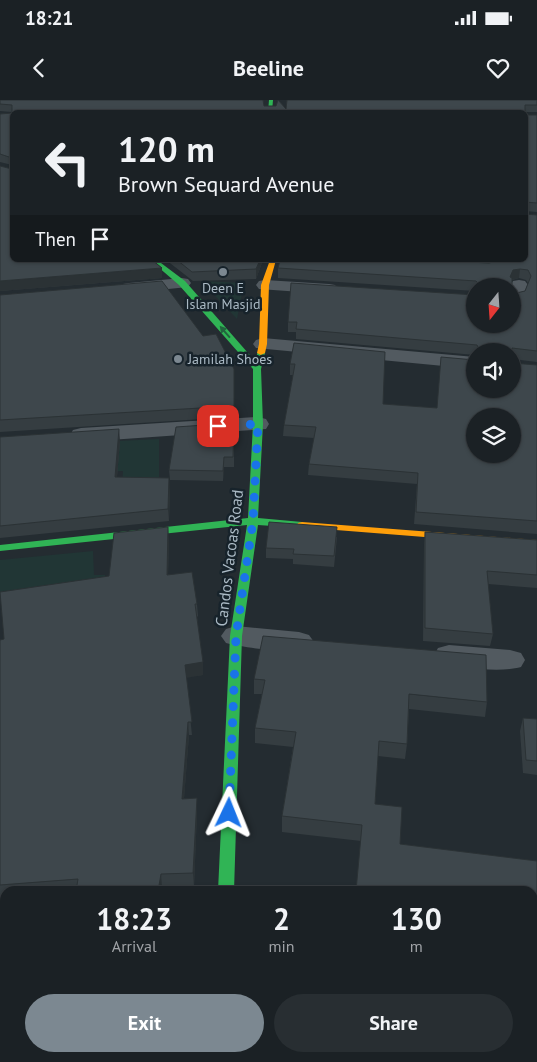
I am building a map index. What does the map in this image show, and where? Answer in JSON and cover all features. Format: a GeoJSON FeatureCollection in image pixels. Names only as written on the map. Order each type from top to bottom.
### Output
{"type":"FeatureCollection","features":[{"type":"Feature","properties":{"kind":"main road"},"geometry":{"type":"LineString","coordinates":[[156,262],[182,283],[257,369]]}},
{"type":"Feature","properties":{"kind":"main road","name":"Candos Vacoas Road"},"geometry":{"type":"LineString","coordinates":[[226,886],[236,636],[253,521],[258,424],[257,369],[263,344],[265,285],[272,262]]}},
{"type":"Feature","properties":{"kind":"main road"},"geometry":{"type":"LineString","coordinates":[[0,548],[253,521],[537,543]]}},
{"type":"Feature","properties":{"kind":"street"},"geometry":{"type":"LineString","coordinates":[[115,289],[182,283]]}},
{"type":"Feature","properties":{"kind":"street"},"geometry":{"type":"LineString","coordinates":[[265,285],[342,290]]}},
{"type":"Feature","properties":{"kind":"street"},"geometry":{"type":"LineString","coordinates":[[263,344],[466,362]]}},
{"type":"Feature","properties":{"kind":"street"},"geometry":{"type":"LineString","coordinates":[[60,436],[258,424]]}},
{"type":"Feature","properties":{"kind":"street"},"geometry":{"type":"LineString","coordinates":[[236,636],[324,644]]}},
{"type":"Feature","properties":{"kind":"street"},"geometry":{"type":"LineString","coordinates":[[422,652],[510,660]]}},
{"type":"Feature","properties":{"kind":"green space"},"geometry":{"type":"Polygon","coordinates":[[[201,281],[244,283],[237,319],[201,281]]]}},
{"type":"Feature","properties":{"kind":"green space"},"geometry":{"type":"Polygon","coordinates":[[[159,439],[159,485],[122,487],[123,471],[93,472],[35,445],[159,439]]]}},
{"type":"Feature","properties":{"kind":"green space"},"geometry":{"type":"Polygon","coordinates":[[[93,551],[94,575],[105,575],[106,588],[83,587],[0,595],[0,560],[93,551]]]}},
{"type":"Feature","properties":{"kind":"building"},"geometry":{"type":"Polygon","coordinates":[[[0,100],[263,100],[264,106],[276,106],[278,100],[286,109],[287,100],[537,100],[537,105],[525,105],[525,110],[12,110],[12,105],[0,104],[0,100]]]}},
{"type":"Feature","properties":{"kind":"building"},"geometry":{"type":"Polygon","coordinates":[[[10,113],[10,157],[0,154],[0,114],[10,113]]]}},
{"type":"Feature","properties":{"kind":"building"},"geometry":{"type":"Polygon","coordinates":[[[528,115],[537,115],[537,203],[528,202],[528,115]]]}},
{"type":"Feature","properties":{"kind":"building"},"geometry":{"type":"Polygon","coordinates":[[[0,166],[10,168],[10,262],[154,262],[162,268],[0,281],[0,166]]]}},
{"type":"Feature","properties":{"kind":"building"},"geometry":{"type":"Polygon","coordinates":[[[528,214],[537,215],[537,351],[521,349],[521,343],[466,344],[296,329],[297,322],[288,322],[291,283],[466,294],[466,333],[521,333],[521,292],[525,291],[531,276],[528,270],[513,270],[510,277],[512,278],[466,278],[466,280],[278,268],[280,262],[528,262],[528,214]]]}},
{"type":"Feature","properties":{"kind":"building"},"geometry":{"type":"Polygon","coordinates":[[[180,262],[259,262],[256,269],[192,272],[180,262]]]}},
{"type":"Feature","properties":{"kind":"building"},"geometry":{"type":"Polygon","coordinates":[[[162,281],[203,336],[216,334],[234,369],[234,406],[0,420],[0,295],[162,281]]]}},
{"type":"Feature","properties":{"kind":"building"},"geometry":{"type":"Polygon","coordinates":[[[294,343],[385,352],[383,404],[437,408],[441,357],[466,359],[466,398],[521,398],[521,364],[537,365],[537,521],[416,512],[418,473],[309,464],[316,427],[284,425],[295,364],[290,364],[294,343]]]}},
{"type":"Feature","properties":{"kind":"building"},"geometry":{"type":"Polygon","coordinates":[[[234,423],[233,457],[224,457],[223,471],[169,470],[176,427],[234,423]]]}},
{"type":"Feature","properties":{"kind":"building"},"geometry":{"type":"Polygon","coordinates":[[[119,429],[115,477],[169,478],[168,509],[0,526],[0,437],[119,429]]]}},
{"type":"Feature","properties":{"kind":"building"},"geometry":{"type":"Polygon","coordinates":[[[269,522],[337,527],[334,556],[293,554],[294,549],[266,548],[269,522]]]}},
{"type":"Feature","properties":{"kind":"building"},"geometry":{"type":"Polygon","coordinates":[[[168,527],[167,575],[192,572],[203,662],[185,665],[192,722],[188,722],[182,799],[197,798],[193,873],[161,874],[159,886],[77,886],[78,879],[0,885],[0,640],[4,639],[0,592],[109,576],[114,533],[168,527]]]}},
{"type":"Feature","properties":{"kind":"building"},"geometry":{"type":"Polygon","coordinates":[[[425,532],[537,540],[537,575],[487,571],[493,634],[425,628],[425,532]]]}},
{"type":"Feature","properties":{"kind":"building"},"geometry":{"type":"Polygon","coordinates":[[[263,636],[486,655],[487,702],[409,694],[407,744],[379,741],[375,804],[402,807],[400,844],[537,861],[537,886],[356,886],[362,825],[282,816],[296,732],[255,728],[265,680],[254,679],[263,636]]]}},
{"type":"Feature","properties":{"kind":"building"},"geometry":{"type":"Polygon","coordinates":[[[523,718],[537,719],[537,761],[526,760],[523,718]]]}},
{"type":"Feature","properties":{"kind":"traffic: fast"},"geometry":{"type":"LineString","coordinates":[[270,110],[271,100]]}},
{"type":"Feature","properties":{"kind":"traffic: fast"},"geometry":{"type":"LineString","coordinates":[[156,262],[182,283],[257,369]]}},
{"type":"Feature","properties":{"kind":"traffic: fast"},"geometry":{"type":"LineString","coordinates":[[226,886],[236,636],[253,521],[258,424],[257,369],[261,353]]}},
{"type":"Feature","properties":{"kind":"traffic: fast"},"geometry":{"type":"LineString","coordinates":[[0,548],[253,521],[302,525]]}},
{"type":"Feature","properties":{"kind":"traffic: slow"},"geometry":{"type":"LineString","coordinates":[[261,353],[265,285],[272,262]]}},
{"type":"Feature","properties":{"kind":"traffic: slow"},"geometry":{"type":"LineString","coordinates":[[302,525],[537,543]]}},
{"type":"Feature","properties":{"kind":"place","name":"Deen E Islam Masjid"},"geometry":{"type":"Point","coordinates":[223,272]}},
{"type":"Feature","properties":{"kind":"place","name":"Jamilah Shoes"},"geometry":{"type":"Point","coordinates":[178,359]}},
{"type":"Feature","properties":{"kind":"route"},"geometry":{"type":"LineString","coordinates":[[218,426],[258,424],[253,521],[236,636],[229,813]]}}]}
